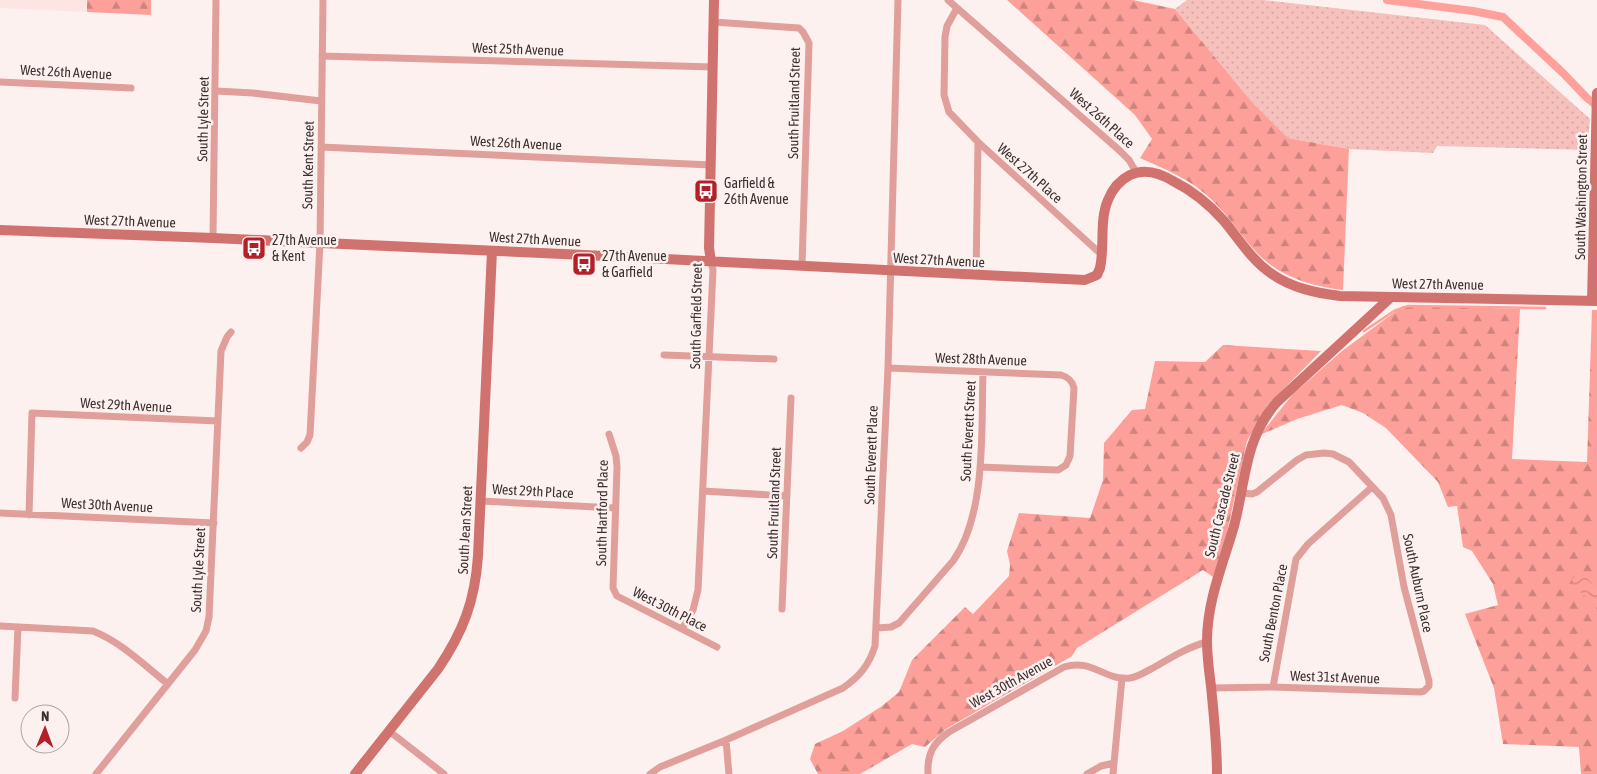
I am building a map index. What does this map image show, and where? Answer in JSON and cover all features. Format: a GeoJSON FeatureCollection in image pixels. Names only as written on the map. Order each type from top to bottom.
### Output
{"type":"FeatureCollection","features":[{"type":"Feature","properties":{"kind":"main road","name":"South Garfield Street"},"geometry":{"type":"LineString","coordinates":[[711,261],[709,248],[714,0]]}},
{"type":"Feature","properties":{"kind":"main road","name":"South Washington Street"},"geometry":{"type":"LineString","coordinates":[[1595,301],[1597,93]]}},
{"type":"Feature","properties":{"kind":"main road","name":"West 27th Avenue"},"geometry":{"type":"LineString","coordinates":[[1136,172],[1146,171],[1160,174],[1195,194],[1222,220],[1253,258],[1273,275],[1284,282],[1310,291],[1328,295],[1595,301]]}},
{"type":"Feature","properties":{"kind":"main road"},"geometry":{"type":"LineString","coordinates":[[1102,255],[1103,222],[1107,202],[1121,181],[1136,172]]}},
{"type":"Feature","properties":{"kind":"main road","name":"West 27th Avenue"},"geometry":{"type":"LineString","coordinates":[[0,230],[711,261],[1079,280],[1089,279],[1097,275],[1102,255]]}},
{"type":"Feature","properties":{"kind":"main road","name":"South Jean Street"},"geometry":{"type":"LineString","coordinates":[[355,774],[438,669],[452,648],[465,622],[476,581],[492,251]]}},
{"type":"Feature","properties":{"kind":"main road","name":"South Cascade Street"},"geometry":{"type":"LineString","coordinates":[[1217,774],[1217,751],[1207,642],[1208,615],[1234,526],[1252,443],[1270,409],[1391,297]]}},
{"type":"Feature","properties":{"kind":"street","name":"South Lyle Street"},"geometry":{"type":"LineString","coordinates":[[214,238],[216,0]]}},
{"type":"Feature","properties":{"kind":"street","name":"South Kent Street"},"geometry":{"type":"LineString","coordinates":[[301,448],[307,442],[310,434],[320,243],[323,0]]}},
{"type":"Feature","properties":{"kind":"street","name":"South Everett Place"},"geometry":{"type":"LineString","coordinates":[[650,774],[660,767],[843,688],[867,666],[875,646],[888,368],[898,0]]}},
{"type":"Feature","properties":{"kind":"street","name":"West 26th Place"},"geometry":{"type":"LineString","coordinates":[[948,0],[1119,150],[1129,160],[1136,172]]}},
{"type":"Feature","properties":{"kind":"street","name":"West 27th Place"},"geometry":{"type":"LineString","coordinates":[[958,8],[947,26],[945,37],[944,95],[946,105],[955,120],[1102,255]]}},
{"type":"Feature","properties":{"kind":"street","name":"South Fruitland Street"},"geometry":{"type":"LineString","coordinates":[[714,22],[791,26],[803,32],[809,43],[802,266]]}},
{"type":"Feature","properties":{"kind":"street","name":"West 25th Avenue"},"geometry":{"type":"LineString","coordinates":[[322,56],[713,67]]}},
{"type":"Feature","properties":{"kind":"street","name":"West 26th Avenue"},"geometry":{"type":"LineString","coordinates":[[0,82],[131,88]]}},
{"type":"Feature","properties":{"kind":"street"},"geometry":{"type":"LineString","coordinates":[[216,91],[253,93],[321,101]]}},
{"type":"Feature","properties":{"kind":"street"},"geometry":{"type":"LineString","coordinates":[[976,276],[978,142]]}},
{"type":"Feature","properties":{"kind":"street","name":"West 26th Avenue"},"geometry":{"type":"LineString","coordinates":[[321,147],[711,165]]}},
{"type":"Feature","properties":{"kind":"street","name":"South Garfield Street"},"geometry":{"type":"LineString","coordinates":[[682,630],[693,610],[698,590],[710,357],[713,270],[711,261]]}},
{"type":"Feature","properties":{"kind":"street","name":"South Lyle Street"},"geometry":{"type":"LineString","coordinates":[[96,774],[168,684],[206,631],[209,617],[221,351],[231,332]]}},
{"type":"Feature","properties":{"kind":"street"},"geometry":{"type":"LineString","coordinates":[[664,355],[774,359]]}},
{"type":"Feature","properties":{"kind":"street","name":"West 28th Avenue"},"geometry":{"type":"LineString","coordinates":[[888,368],[1060,375],[1067,377],[1071,381],[1074,388],[1070,456],[1066,465],[1058,470],[980,467]]}},
{"type":"Feature","properties":{"kind":"street","name":"South Everett Street"},"geometry":{"type":"LineString","coordinates":[[877,628],[891,627],[899,624],[961,551],[974,509],[980,467],[983,372]]}},
{"type":"Feature","properties":{"kind":"street","name":"South Fruitland Street"},"geometry":{"type":"LineString","coordinates":[[782,609],[791,398]]}},
{"type":"Feature","properties":{"kind":"street","name":"West 29th Avenue"},"geometry":{"type":"LineString","coordinates":[[29,514],[32,413],[218,421]]}},
{"type":"Feature","properties":{"kind":"street","name":"South Hartford Place"},"geometry":{"type":"LineString","coordinates":[[609,434],[616,456],[617,467],[612,588],[614,593]]}},
{"type":"Feature","properties":{"kind":"street"},"geometry":{"type":"LineString","coordinates":[[1241,493],[1252,494],[1257,492],[1297,460],[1315,453],[1333,454],[1342,457],[1372,487]]}},
{"type":"Feature","properties":{"kind":"street","name":"South Benton Place"},"geometry":{"type":"LineString","coordinates":[[1273,687],[1296,559],[1308,544],[1372,487]]}},
{"type":"Feature","properties":{"kind":"street","name":"South Auburn Place"},"geometry":{"type":"LineString","coordinates":[[1372,487],[1383,498],[1392,514],[1404,587],[1429,681],[1427,689]]}},
{"type":"Feature","properties":{"kind":"street"},"geometry":{"type":"LineString","coordinates":[[703,491],[787,496]]}},
{"type":"Feature","properties":{"kind":"street","name":"West 29th Place"},"geometry":{"type":"LineString","coordinates":[[481,501],[615,508]]}},
{"type":"Feature","properties":{"kind":"street","name":"West 30th Avenue"},"geometry":{"type":"LineString","coordinates":[[0,513],[214,523]]}},
{"type":"Feature","properties":{"kind":"street","name":"West 30th Place"},"geometry":{"type":"LineString","coordinates":[[614,593],[717,647]]}},
{"type":"Feature","properties":{"kind":"street"},"geometry":{"type":"LineString","coordinates":[[0,626],[93,631],[104,635],[118,644],[168,684]]}},
{"type":"Feature","properties":{"kind":"street"},"geometry":{"type":"LineString","coordinates":[[15,698],[18,627]]}},
{"type":"Feature","properties":{"kind":"street"},"geometry":{"type":"LineString","coordinates":[[1113,774],[1122,678],[1134,678],[1193,647],[1207,642]]}},
{"type":"Feature","properties":{"kind":"street","name":"West 30th Avenue"},"geometry":{"type":"LineString","coordinates":[[928,774],[931,749],[938,740],[1064,667],[1086,665],[1114,677],[1122,678]]}},
{"type":"Feature","properties":{"kind":"street","name":"West 31st Avenue"},"geometry":{"type":"LineString","coordinates":[[1211,688],[1273,687],[1420,692],[1427,689]]}},
{"type":"Feature","properties":{"kind":"street"},"geometry":{"type":"LineString","coordinates":[[389,731],[444,774]]}},
{"type":"Feature","properties":{"kind":"street"},"geometry":{"type":"LineString","coordinates":[[726,740],[729,774]]}},
{"type":"Feature","properties":{"kind":"street"},"geometry":{"type":"LineString","coordinates":[[1087,774],[1101,766],[1114,762]]}},
{"type":"Feature","properties":{"kind":"shaded area"},"geometry":{"type":"Polygon","coordinates":[[[0,0],[87,0],[87,12],[0,8],[0,0]]]}},
{"type":"Feature","properties":{"kind":"shaded area"},"geometry":{"type":"Polygon","coordinates":[[[1187,0],[1263,0],[1485,25],[1590,119],[1587,150],[1437,146],[1433,153],[1349,149],[1288,138],[1252,102],[1175,9],[1187,0]]]}},
{"type":"Feature","properties":{"kind":"green space"},"geometry":{"type":"Polygon","coordinates":[[[87,0],[151,0],[151,15],[87,12],[87,0]]]}},
{"type":"Feature","properties":{"kind":"green space"},"geometry":{"type":"Polygon","coordinates":[[[1007,0],[1133,0],[1175,9],[1252,102],[1288,138],[1349,149],[1343,290],[1308,283],[1276,268],[1257,253],[1224,213],[1204,193],[1178,176],[1140,158],[1152,139],[1135,115],[1007,0]]]}},
{"type":"Feature","properties":{"kind":"green space"},"geometry":{"type":"Polygon","coordinates":[[[1403,306],[1520,309],[1512,459],[1587,462],[1592,310],[1597,310],[1597,774],[1581,774],[1579,747],[1503,744],[1494,688],[1465,614],[1498,605],[1493,584],[1472,551],[1463,547],[1457,506],[1448,507],[1438,482],[1386,428],[1363,413],[1342,405],[1297,419],[1260,435],[1293,394],[1342,351],[1403,306]]]}},
{"type":"Feature","properties":{"kind":"green space"},"geometry":{"type":"Polygon","coordinates":[[[1223,345],[1321,351],[1267,406],[1247,441],[1226,537],[1213,577],[1203,570],[1077,648],[1072,656],[946,729],[925,747],[912,744],[860,774],[818,774],[810,759],[815,744],[843,731],[882,706],[899,692],[912,660],[965,607],[973,614],[1009,576],[1010,565],[1007,551],[1019,513],[1090,518],[1103,480],[1104,443],[1132,410],[1145,409],[1155,361],[1205,362],[1223,345]]]}},
{"type":"Feature","properties":{"kind":"water"},"geometry":{"type":"Polygon","coordinates":[[[1579,575],[1587,578],[1597,589],[1597,610],[1589,599],[1573,586],[1572,579],[1579,575]]]}},
{"type":"Feature","properties":{"kind":"waterway"},"geometry":{"type":"LineString","coordinates":[[1387,0],[1473,11],[1503,17],[1597,106]]}},
{"type":"Feature","properties":{"kind":"waterway"},"geometry":{"type":"LineString","coordinates":[[1364,331],[1394,311],[1408,306],[1545,308]]}},
{"type":"Feature","properties":{"kind":"place","name":"Garfield & 26th Avenue"},"geometry":{"type":"Point","coordinates":[706,191]}},
{"type":"Feature","properties":{"kind":"place","name":"27th Avenue & Kent"},"geometry":{"type":"Point","coordinates":[254,248]}},
{"type":"Feature","properties":{"kind":"place","name":"27th Avenue & Garfield"},"geometry":{"type":"Point","coordinates":[584,264]}}]}
